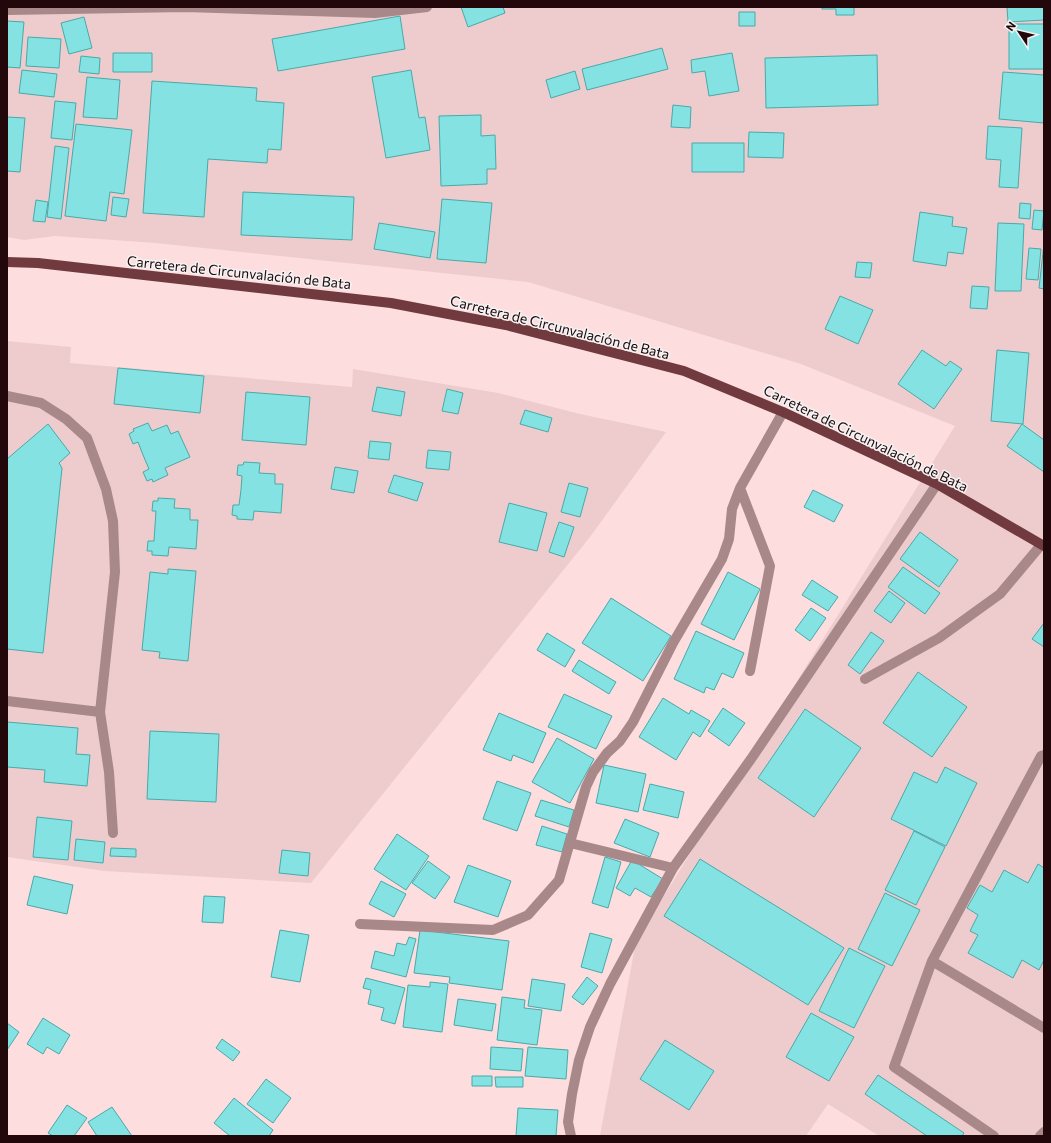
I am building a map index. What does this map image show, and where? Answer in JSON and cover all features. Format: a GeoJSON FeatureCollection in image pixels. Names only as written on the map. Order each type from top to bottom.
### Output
{"type":"FeatureCollection","features":[{"type":"Feature","properties":{"kind":"main road","name":"Carretera de Circunvalación de Bata"},"geometry":{"type":"LineString","coordinates":[[7,262],[45,264],[391,303],[506,325],[684,372],[783,412],[937,484],[1043,545]]}},
{"type":"Feature","properties":{"kind":"street"},"geometry":{"type":"LineString","coordinates":[[7,10],[186,7],[375,13],[427,7]]}},
{"type":"Feature","properties":{"kind":"street"},"geometry":{"type":"LineString","coordinates":[[7,396],[41,403],[66,419],[87,438],[106,489],[113,521],[115,572],[100,712],[109,772],[113,833]]}},
{"type":"Feature","properties":{"kind":"street"},"geometry":{"type":"LineString","coordinates":[[360,924],[493,930],[528,915],[559,880],[586,787],[593,772],[607,753],[620,741],[633,722],[672,643],[722,559],[729,540],[732,509],[740,488],[783,412]]}},
{"type":"Feature","properties":{"kind":"street"},"geometry":{"type":"LineString","coordinates":[[571,1136],[568,1122],[572,1094],[579,1060],[590,1027],[610,984],[673,868],[751,758],[937,484]]}},
{"type":"Feature","properties":{"kind":"street"},"geometry":{"type":"LineString","coordinates":[[740,488],[770,566],[750,671]]}},
{"type":"Feature","properties":{"kind":"street"},"geometry":{"type":"LineString","coordinates":[[864,679],[939,638],[1000,594],[1043,545]]}},
{"type":"Feature","properties":{"kind":"street"},"geometry":{"type":"LineString","coordinates":[[7,701],[100,712]]}},
{"type":"Feature","properties":{"kind":"street"},"geometry":{"type":"LineString","coordinates":[[994,1136],[894,1068],[932,961],[1041,756],[1044,755]]}},
{"type":"Feature","properties":{"kind":"street"},"geometry":{"type":"LineString","coordinates":[[570,843],[673,868]]}},
{"type":"Feature","properties":{"kind":"street"},"geometry":{"type":"LineString","coordinates":[[932,961],[1044,1028]]}},
{"type":"Feature","properties":{"kind":"street"},"geometry":{"type":"LineString","coordinates":[[1040,1136],[1044,1132]]}},
{"type":"Feature","properties":{"kind":"shaded area"},"geometry":{"type":"Polygon","coordinates":[[[7,7],[1044,7],[1044,1136],[879,1136],[828,1104],[806,1136],[600,1136],[636,941],[955,426],[801,364],[528,282],[156,243],[55,236],[24,240],[7,237],[7,7]]]}},
{"type":"Feature","properties":{"kind":"shaded area"},"geometry":{"type":"Polygon","coordinates":[[[7,341],[71,347],[70,363],[352,387],[353,369],[498,393],[580,414],[666,432],[590,537],[311,883],[105,871],[7,857],[7,341]]]}},
{"type":"Feature","properties":{"kind":"building"},"geometry":{"type":"Polygon","coordinates":[[[461,7],[503,7],[505,13],[468,27],[461,7]]]}},
{"type":"Feature","properties":{"kind":"building"},"geometry":{"type":"Polygon","coordinates":[[[822,7],[854,7],[854,15],[836,15],[836,9],[822,9],[822,7]]]}},
{"type":"Feature","properties":{"kind":"building"},"geometry":{"type":"Polygon","coordinates":[[[1007,7],[1044,7],[1044,20],[1008,22],[1007,7]]]}},
{"type":"Feature","properties":{"kind":"building"},"geometry":{"type":"Polygon","coordinates":[[[739,12],[755,12],[755,26],[739,26],[739,12]]]}},
{"type":"Feature","properties":{"kind":"building"},"geometry":{"type":"Polygon","coordinates":[[[400,16],[405,49],[278,71],[272,39],[400,16]]]}},
{"type":"Feature","properties":{"kind":"building"},"geometry":{"type":"Polygon","coordinates":[[[84,17],[92,48],[69,54],[61,23],[84,17]]]}},
{"type":"Feature","properties":{"kind":"building"},"geometry":{"type":"Polygon","coordinates":[[[7,21],[24,22],[20,68],[7,67],[7,21]]]}},
{"type":"Feature","properties":{"kind":"building"},"geometry":{"type":"Polygon","coordinates":[[[1009,24],[1044,24],[1044,69],[1009,69],[1009,24]]]}},
{"type":"Feature","properties":{"kind":"building"},"geometry":{"type":"Polygon","coordinates":[[[28,37],[61,39],[59,68],[26,66],[28,37]]]}},
{"type":"Feature","properties":{"kind":"building"},"geometry":{"type":"Polygon","coordinates":[[[662,48],[668,69],[587,90],[582,69],[662,48]]]}},
{"type":"Feature","properties":{"kind":"building"},"geometry":{"type":"Polygon","coordinates":[[[113,53],[152,53],[152,72],[113,72],[113,53]]]}},
{"type":"Feature","properties":{"kind":"building"},"geometry":{"type":"Polygon","coordinates":[[[732,53],[739,91],[709,96],[705,71],[692,73],[691,60],[732,53]]]}},
{"type":"Feature","properties":{"kind":"building"},"geometry":{"type":"Polygon","coordinates":[[[877,55],[878,105],[766,108],[765,58],[877,55]]]}},
{"type":"Feature","properties":{"kind":"building"},"geometry":{"type":"Polygon","coordinates":[[[81,56],[100,58],[99,74],[79,72],[81,56]]]}},
{"type":"Feature","properties":{"kind":"building"},"geometry":{"type":"Polygon","coordinates":[[[22,70],[57,74],[54,97],[19,93],[22,70]]]}},
{"type":"Feature","properties":{"kind":"building"},"geometry":{"type":"Polygon","coordinates":[[[411,70],[419,118],[425,117],[430,150],[386,158],[372,77],[411,70]]]}},
{"type":"Feature","properties":{"kind":"building"},"geometry":{"type":"Polygon","coordinates":[[[575,71],[580,89],[551,98],[546,80],[575,71]]]}},
{"type":"Feature","properties":{"kind":"building"},"geometry":{"type":"Polygon","coordinates":[[[1003,72],[1044,75],[1044,123],[999,119],[1003,72]]]}},
{"type":"Feature","properties":{"kind":"building"},"geometry":{"type":"Polygon","coordinates":[[[87,77],[120,80],[117,119],[83,117],[87,77]]]}},
{"type":"Feature","properties":{"kind":"building"},"geometry":{"type":"Polygon","coordinates":[[[152,81],[257,88],[256,101],[284,103],[281,150],[268,149],[267,163],[208,159],[204,217],[143,213],[152,81]]]}},
{"type":"Feature","properties":{"kind":"building"},"geometry":{"type":"Polygon","coordinates":[[[55,101],[76,103],[72,140],[51,138],[55,101]]]}},
{"type":"Feature","properties":{"kind":"building"},"geometry":{"type":"Polygon","coordinates":[[[673,105],[691,107],[690,128],[671,127],[673,105]]]}},
{"type":"Feature","properties":{"kind":"building"},"geometry":{"type":"Polygon","coordinates":[[[481,115],[481,136],[495,135],[496,169],[487,169],[487,184],[441,186],[439,116],[481,115]]]}},
{"type":"Feature","properties":{"kind":"building"},"geometry":{"type":"Polygon","coordinates":[[[7,117],[25,118],[20,172],[7,171],[7,117]]]}},
{"type":"Feature","properties":{"kind":"building"},"geometry":{"type":"Polygon","coordinates":[[[76,124],[132,130],[124,194],[110,192],[106,221],[65,216],[76,124]]]}},
{"type":"Feature","properties":{"kind":"building"},"geometry":{"type":"Polygon","coordinates":[[[988,126],[1022,128],[1018,188],[999,187],[1001,160],[986,159],[988,126]]]}},
{"type":"Feature","properties":{"kind":"building"},"geometry":{"type":"Polygon","coordinates":[[[749,132],[784,133],[783,158],[748,157],[749,132]]]}},
{"type":"Feature","properties":{"kind":"building"},"geometry":{"type":"Polygon","coordinates":[[[692,143],[744,143],[744,172],[692,172],[692,143]]]}},
{"type":"Feature","properties":{"kind":"building"},"geometry":{"type":"Polygon","coordinates":[[[55,146],[69,148],[61,219],[47,217],[55,146]]]}},
{"type":"Feature","properties":{"kind":"building"},"geometry":{"type":"Polygon","coordinates":[[[243,192],[354,197],[352,240],[241,235],[243,192]]]}},
{"type":"Feature","properties":{"kind":"building"},"geometry":{"type":"Polygon","coordinates":[[[113,197],[129,199],[126,217],[111,215],[113,197]]]}},
{"type":"Feature","properties":{"kind":"building"},"geometry":{"type":"Polygon","coordinates":[[[442,199],[492,203],[486,263],[437,259],[442,199]]]}},
{"type":"Feature","properties":{"kind":"building"},"geometry":{"type":"Polygon","coordinates":[[[36,200],[48,202],[45,222],[33,221],[36,200]]]}},
{"type":"Feature","properties":{"kind":"building"},"geometry":{"type":"Polygon","coordinates":[[[1020,203],[1031,204],[1030,219],[1019,218],[1020,203]]]}},
{"type":"Feature","properties":{"kind":"building"},"geometry":{"type":"Polygon","coordinates":[[[1034,210],[1044,211],[1042,230],[1032,229],[1034,210]]]}},
{"type":"Feature","properties":{"kind":"building"},"geometry":{"type":"Polygon","coordinates":[[[920,212],[953,217],[952,226],[967,228],[963,254],[948,252],[946,266],[913,261],[920,212]]]}},
{"type":"Feature","properties":{"kind":"building"},"geometry":{"type":"Polygon","coordinates":[[[379,223],[435,232],[430,258],[374,249],[379,223]]]}},
{"type":"Feature","properties":{"kind":"building"},"geometry":{"type":"Polygon","coordinates":[[[998,223],[1024,224],[1021,291],[995,291],[998,223]]]}},
{"type":"Feature","properties":{"kind":"building"},"geometry":{"type":"Polygon","coordinates":[[[1044,244],[1044,289],[1039,288],[1044,244]]]}},
{"type":"Feature","properties":{"kind":"building"},"geometry":{"type":"Polygon","coordinates":[[[1029,248],[1041,249],[1038,280],[1026,279],[1029,248]]]}},
{"type":"Feature","properties":{"kind":"building"},"geometry":{"type":"Polygon","coordinates":[[[857,262],[872,263],[870,278],[855,277],[857,262]]]}},
{"type":"Feature","properties":{"kind":"building"},"geometry":{"type":"Polygon","coordinates":[[[972,286],[989,287],[987,309],[970,308],[972,286]]]}},
{"type":"Feature","properties":{"kind":"building"},"geometry":{"type":"Polygon","coordinates":[[[840,296],[873,310],[858,344],[825,329],[840,296]]]}},
{"type":"Feature","properties":{"kind":"building"},"geometry":{"type":"Polygon","coordinates":[[[922,350],[946,366],[950,361],[962,369],[934,409],[898,384],[922,350]]]}},
{"type":"Feature","properties":{"kind":"building"},"geometry":{"type":"Polygon","coordinates":[[[997,350],[1029,353],[1023,424],[991,421],[997,350]]]}},
{"type":"Feature","properties":{"kind":"building"},"geometry":{"type":"Polygon","coordinates":[[[118,368],[204,376],[200,413],[114,404],[118,368]]]}},
{"type":"Feature","properties":{"kind":"building"},"geometry":{"type":"Polygon","coordinates":[[[377,387],[405,392],[401,416],[372,411],[377,387]]]}},
{"type":"Feature","properties":{"kind":"building"},"geometry":{"type":"Polygon","coordinates":[[[447,389],[463,393],[458,414],[442,411],[447,389]]]}},
{"type":"Feature","properties":{"kind":"building"},"geometry":{"type":"Polygon","coordinates":[[[246,392],[310,397],[306,445],[242,440],[246,392]]]}},
{"type":"Feature","properties":{"kind":"building"},"geometry":{"type":"Polygon","coordinates":[[[525,410],[552,418],[548,432],[520,424],[525,410]]]}},
{"type":"Feature","properties":{"kind":"building"},"geometry":{"type":"Polygon","coordinates":[[[148,423],[152,431],[167,425],[171,434],[178,431],[190,457],[165,468],[168,475],[153,482],[152,479],[147,481],[143,472],[149,469],[138,442],[133,444],[129,434],[134,431],[133,429],[148,423]]]}},
{"type":"Feature","properties":{"kind":"building"},"geometry":{"type":"Polygon","coordinates":[[[48,424],[70,453],[59,463],[62,468],[43,653],[7,649],[7,459],[48,424]]]}},
{"type":"Feature","properties":{"kind":"building"},"geometry":{"type":"Polygon","coordinates":[[[1022,424],[1044,440],[1044,472],[1007,446],[1022,424]]]}},
{"type":"Feature","properties":{"kind":"building"},"geometry":{"type":"Polygon","coordinates":[[[370,441],[391,443],[389,460],[368,458],[370,441]]]}},
{"type":"Feature","properties":{"kind":"building"},"geometry":{"type":"Polygon","coordinates":[[[428,450],[451,452],[449,470],[426,468],[428,450]]]}},
{"type":"Feature","properties":{"kind":"building"},"geometry":{"type":"Polygon","coordinates":[[[244,462],[260,463],[259,473],[275,474],[275,484],[283,484],[281,513],[254,511],[253,520],[237,519],[237,516],[232,515],[233,505],[239,505],[241,490],[242,476],[237,475],[238,465],[243,465],[244,462]]]}},
{"type":"Feature","properties":{"kind":"building"},"geometry":{"type":"Polygon","coordinates":[[[335,467],[358,471],[354,493],[331,489],[335,467]]]}},
{"type":"Feature","properties":{"kind":"building"},"geometry":{"type":"Polygon","coordinates":[[[394,475],[423,483],[417,501],[388,492],[394,475]]]}},
{"type":"Feature","properties":{"kind":"building"},"geometry":{"type":"Polygon","coordinates":[[[569,483],[588,488],[580,517],[561,512],[569,483]]]}},
{"type":"Feature","properties":{"kind":"building"},"geometry":{"type":"Polygon","coordinates":[[[813,490],[843,505],[834,522],[804,507],[813,490]]]}},
{"type":"Feature","properties":{"kind":"building"},"geometry":{"type":"Polygon","coordinates":[[[158,498],[175,499],[174,508],[190,509],[190,520],[198,520],[196,549],[169,547],[168,556],[152,555],[152,551],[147,551],[148,541],[154,541],[156,511],[152,511],[153,501],[158,501],[158,498]]]}},
{"type":"Feature","properties":{"kind":"building"},"geometry":{"type":"Polygon","coordinates":[[[509,503],[547,513],[537,551],[499,542],[509,503]]]}},
{"type":"Feature","properties":{"kind":"building"},"geometry":{"type":"Polygon","coordinates":[[[559,522],[574,527],[564,557],[549,552],[559,522]]]}},
{"type":"Feature","properties":{"kind":"building"},"geometry":{"type":"Polygon","coordinates":[[[920,532],[958,560],[939,587],[900,559],[920,532]]]}},
{"type":"Feature","properties":{"kind":"building"},"geometry":{"type":"Polygon","coordinates":[[[903,567],[940,593],[925,614],[888,587],[903,567]]]}},
{"type":"Feature","properties":{"kind":"building"},"geometry":{"type":"Polygon","coordinates":[[[168,569],[196,571],[188,661],[159,658],[160,652],[142,650],[150,572],[168,574],[168,569]]]}},
{"type":"Feature","properties":{"kind":"building"},"geometry":{"type":"Polygon","coordinates":[[[728,572],[760,589],[734,640],[701,624],[728,572]]]}},
{"type":"Feature","properties":{"kind":"building"},"geometry":{"type":"Polygon","coordinates":[[[812,580],[838,597],[828,611],[802,595],[812,580]]]}},
{"type":"Feature","properties":{"kind":"building"},"geometry":{"type":"Polygon","coordinates":[[[889,591],[905,603],[891,623],[874,611],[889,591]]]}},
{"type":"Feature","properties":{"kind":"building"},"geometry":{"type":"Polygon","coordinates":[[[611,598],[671,636],[643,681],[582,643],[611,598]]]}},
{"type":"Feature","properties":{"kind":"building"},"geometry":{"type":"Polygon","coordinates":[[[811,608],[826,618],[810,641],[795,630],[811,608]]]}},
{"type":"Feature","properties":{"kind":"building"},"geometry":{"type":"Polygon","coordinates":[[[1044,623],[1044,647],[1032,639],[1044,623]]]}},
{"type":"Feature","properties":{"kind":"building"},"geometry":{"type":"Polygon","coordinates":[[[696,631],[744,653],[733,678],[722,673],[714,690],[706,687],[704,693],[674,679],[696,631]]]}},
{"type":"Feature","properties":{"kind":"building"},"geometry":{"type":"Polygon","coordinates":[[[871,632],[884,641],[860,674],[848,665],[871,632]]]}},
{"type":"Feature","properties":{"kind":"building"},"geometry":{"type":"Polygon","coordinates":[[[547,633],[575,650],[565,667],[537,650],[547,633]]]}},
{"type":"Feature","properties":{"kind":"building"},"geometry":{"type":"Polygon","coordinates":[[[579,660],[616,682],[609,694],[572,671],[579,660]]]}},
{"type":"Feature","properties":{"kind":"building"},"geometry":{"type":"Polygon","coordinates":[[[918,672],[967,707],[932,757],[883,723],[918,672]]]}},
{"type":"Feature","properties":{"kind":"building"},"geometry":{"type":"Polygon","coordinates":[[[564,694],[612,716],[596,749],[548,727],[564,694]]]}},
{"type":"Feature","properties":{"kind":"building"},"geometry":{"type":"Polygon","coordinates":[[[663,698],[689,714],[691,710],[710,721],[700,737],[693,732],[676,760],[639,737],[663,698]]]}},
{"type":"Feature","properties":{"kind":"building"},"geometry":{"type":"Polygon","coordinates":[[[723,708],[745,723],[729,746],[708,731],[723,708]]]}},
{"type":"Feature","properties":{"kind":"building"},"geometry":{"type":"Polygon","coordinates":[[[805,709],[861,748],[814,817],[758,778],[805,709]]]}},
{"type":"Feature","properties":{"kind":"building"},"geometry":{"type":"Polygon","coordinates":[[[499,713],[546,733],[533,763],[513,755],[511,761],[483,750],[499,713]]]}},
{"type":"Feature","properties":{"kind":"building"},"geometry":{"type":"Polygon","coordinates":[[[7,722],[78,728],[76,754],[90,755],[87,786],[44,782],[45,770],[7,767],[7,722]]]}},
{"type":"Feature","properties":{"kind":"building"},"geometry":{"type":"Polygon","coordinates":[[[150,731],[219,734],[216,802],[147,799],[150,731]]]}},
{"type":"Feature","properties":{"kind":"building"},"geometry":{"type":"Polygon","coordinates":[[[557,738],[594,759],[570,803],[532,782],[557,738]]]}},
{"type":"Feature","properties":{"kind":"building"},"geometry":{"type":"Polygon","coordinates":[[[604,765],[646,774],[638,812],[596,803],[604,765]]]}},
{"type":"Feature","properties":{"kind":"building"},"geometry":{"type":"Polygon","coordinates":[[[945,767],[977,783],[946,846],[891,819],[914,772],[937,783],[945,767]]]}},
{"type":"Feature","properties":{"kind":"building"},"geometry":{"type":"Polygon","coordinates":[[[497,781],[531,793],[517,831],[483,819],[497,781]]]}},
{"type":"Feature","properties":{"kind":"building"},"geometry":{"type":"Polygon","coordinates":[[[650,784],[684,792],[678,818],[643,810],[650,784]]]}},
{"type":"Feature","properties":{"kind":"building"},"geometry":{"type":"Polygon","coordinates":[[[541,800],[574,810],[569,827],[535,816],[541,800]]]}},
{"type":"Feature","properties":{"kind":"building"},"geometry":{"type":"Polygon","coordinates":[[[37,817],[72,821],[68,860],[33,857],[37,817]]]}},
{"type":"Feature","properties":{"kind":"building"},"geometry":{"type":"Polygon","coordinates":[[[625,819],[659,833],[650,857],[614,843],[625,819]]]}},
{"type":"Feature","properties":{"kind":"building"},"geometry":{"type":"Polygon","coordinates":[[[542,826],[567,834],[562,852],[536,845],[542,826]]]}},
{"type":"Feature","properties":{"kind":"building"},"geometry":{"type":"Polygon","coordinates":[[[914,831],[945,847],[916,905],[885,890],[914,831]]]}},
{"type":"Feature","properties":{"kind":"building"},"geometry":{"type":"Polygon","coordinates":[[[397,834],[429,856],[406,890],[374,869],[397,834]]]}},
{"type":"Feature","properties":{"kind":"building"},"geometry":{"type":"Polygon","coordinates":[[[76,839],[105,842],[103,863],[74,860],[76,839]]]}},
{"type":"Feature","properties":{"kind":"building"},"geometry":{"type":"Polygon","coordinates":[[[111,848],[136,849],[136,857],[110,856],[111,848]]]}},
{"type":"Feature","properties":{"kind":"building"},"geometry":{"type":"Polygon","coordinates":[[[282,850],[310,853],[308,876],[279,873],[282,850]]]}},
{"type":"Feature","properties":{"kind":"building"},"geometry":{"type":"Polygon","coordinates":[[[605,857],[621,862],[608,908],[592,903],[605,857]]]}},
{"type":"Feature","properties":{"kind":"building"},"geometry":{"type":"Polygon","coordinates":[[[700,859],[844,948],[808,1005],[664,916],[700,859]]]}},
{"type":"Feature","properties":{"kind":"building"},"geometry":{"type":"Polygon","coordinates":[[[632,860],[663,879],[651,897],[635,888],[630,896],[616,888],[632,860]]]}},
{"type":"Feature","properties":{"kind":"building"},"geometry":{"type":"Polygon","coordinates":[[[428,861],[450,877],[435,899],[412,883],[428,861]]]}},
{"type":"Feature","properties":{"kind":"building"},"geometry":{"type":"Polygon","coordinates":[[[1038,864],[1044,868],[1044,960],[1039,970],[1022,960],[1013,978],[968,953],[978,935],[970,931],[978,915],[967,908],[980,885],[992,892],[1004,870],[1028,883],[1038,864]]]}},
{"type":"Feature","properties":{"kind":"building"},"geometry":{"type":"Polygon","coordinates":[[[468,865],[511,881],[498,917],[454,902],[468,865]]]}},
{"type":"Feature","properties":{"kind":"building"},"geometry":{"type":"Polygon","coordinates":[[[34,876],[73,885],[67,914],[27,905],[34,876]]]}},
{"type":"Feature","properties":{"kind":"building"},"geometry":{"type":"Polygon","coordinates":[[[381,881],[406,894],[394,917],[369,904],[381,881]]]}},
{"type":"Feature","properties":{"kind":"building"},"geometry":{"type":"Polygon","coordinates":[[[885,893],[920,910],[892,966],[858,949],[885,893]]]}},
{"type":"Feature","properties":{"kind":"building"},"geometry":{"type":"Polygon","coordinates":[[[204,896],[225,897],[223,923],[202,922],[204,896]]]}},
{"type":"Feature","properties":{"kind":"building"},"geometry":{"type":"Polygon","coordinates":[[[280,930],[309,935],[300,982],[271,977],[280,930]]]}},
{"type":"Feature","properties":{"kind":"building"},"geometry":{"type":"Polygon","coordinates":[[[420,930],[509,941],[502,990],[449,983],[450,977],[414,973],[420,930]]]}},
{"type":"Feature","properties":{"kind":"building"},"geometry":{"type":"Polygon","coordinates":[[[590,933],[612,939],[602,973],[581,967],[590,933]]]}},
{"type":"Feature","properties":{"kind":"building"},"geometry":{"type":"Polygon","coordinates":[[[409,937],[416,939],[406,977],[371,968],[375,951],[394,956],[397,943],[406,945],[409,937]]]}},
{"type":"Feature","properties":{"kind":"building"},"geometry":{"type":"Polygon","coordinates":[[[849,948],[885,966],[854,1028],[819,1011],[849,948]]]}},
{"type":"Feature","properties":{"kind":"building"},"geometry":{"type":"Polygon","coordinates":[[[587,977],[598,986],[583,1005],[572,997],[587,977]]]}},
{"type":"Feature","properties":{"kind":"building"},"geometry":{"type":"Polygon","coordinates":[[[366,978],[405,988],[395,1024],[381,1020],[384,1008],[368,1004],[371,990],[363,988],[366,978]]]}},
{"type":"Feature","properties":{"kind":"building"},"geometry":{"type":"Polygon","coordinates":[[[532,979],[565,984],[561,1011],[528,1006],[532,979]]]}},
{"type":"Feature","properties":{"kind":"building"},"geometry":{"type":"Polygon","coordinates":[[[430,982],[448,984],[442,1032],[403,1027],[408,985],[430,987],[430,982]]]}},
{"type":"Feature","properties":{"kind":"building"},"geometry":{"type":"Polygon","coordinates":[[[502,997],[525,1000],[524,1008],[542,1010],[537,1045],[497,1040],[502,997]]]}},
{"type":"Feature","properties":{"kind":"building"},"geometry":{"type":"Polygon","coordinates":[[[458,999],[496,1004],[492,1031],[454,1025],[458,999]]]}},
{"type":"Feature","properties":{"kind":"building"},"geometry":{"type":"Polygon","coordinates":[[[811,1013],[854,1037],[829,1081],[786,1057],[811,1013]]]}},
{"type":"Feature","properties":{"kind":"building"},"geometry":{"type":"Polygon","coordinates":[[[43,1018],[70,1035],[59,1054],[47,1047],[43,1054],[27,1044],[43,1018]]]}},
{"type":"Feature","properties":{"kind":"building"},"geometry":{"type":"Polygon","coordinates":[[[7,1023],[19,1032],[7,1050],[7,1023]]]}},
{"type":"Feature","properties":{"kind":"building"},"geometry":{"type":"Polygon","coordinates":[[[222,1039],[240,1052],[233,1061],[216,1048],[222,1039]]]}},
{"type":"Feature","properties":{"kind":"building"},"geometry":{"type":"Polygon","coordinates":[[[665,1040],[714,1071],[689,1110],[640,1079],[665,1040]]]}},
{"type":"Feature","properties":{"kind":"building"},"geometry":{"type":"Polygon","coordinates":[[[491,1047],[523,1049],[521,1071],[490,1069],[491,1047]]]}},
{"type":"Feature","properties":{"kind":"building"},"geometry":{"type":"Polygon","coordinates":[[[528,1047],[568,1050],[566,1079],[525,1076],[528,1047]]]}},
{"type":"Feature","properties":{"kind":"building"},"geometry":{"type":"Polygon","coordinates":[[[878,1075],[964,1133],[962,1136],[927,1136],[865,1094],[878,1075]]]}},
{"type":"Feature","properties":{"kind":"building"},"geometry":{"type":"Polygon","coordinates":[[[472,1076],[492,1076],[492,1086],[472,1086],[472,1076]]]}},
{"type":"Feature","properties":{"kind":"building"},"geometry":{"type":"Polygon","coordinates":[[[495,1077],[523,1077],[523,1087],[496,1087],[495,1077]]]}},
{"type":"Feature","properties":{"kind":"building"},"geometry":{"type":"Polygon","coordinates":[[[266,1079],[291,1098],[273,1123],[247,1104],[266,1079]]]}},
{"type":"Feature","properties":{"kind":"building"},"geometry":{"type":"Polygon","coordinates":[[[234,1098],[273,1130],[269,1136],[230,1136],[214,1123],[234,1098]]]}},
{"type":"Feature","properties":{"kind":"building"},"geometry":{"type":"Polygon","coordinates":[[[67,1105],[87,1118],[74,1136],[53,1136],[48,1133],[67,1105]]]}},
{"type":"Feature","properties":{"kind":"building"},"geometry":{"type":"Polygon","coordinates":[[[112,1107],[132,1136],[97,1136],[88,1122],[112,1107]]]}},
{"type":"Feature","properties":{"kind":"building"},"geometry":{"type":"Polygon","coordinates":[[[518,1108],[558,1110],[556,1136],[516,1136],[518,1108]]]}}]}
